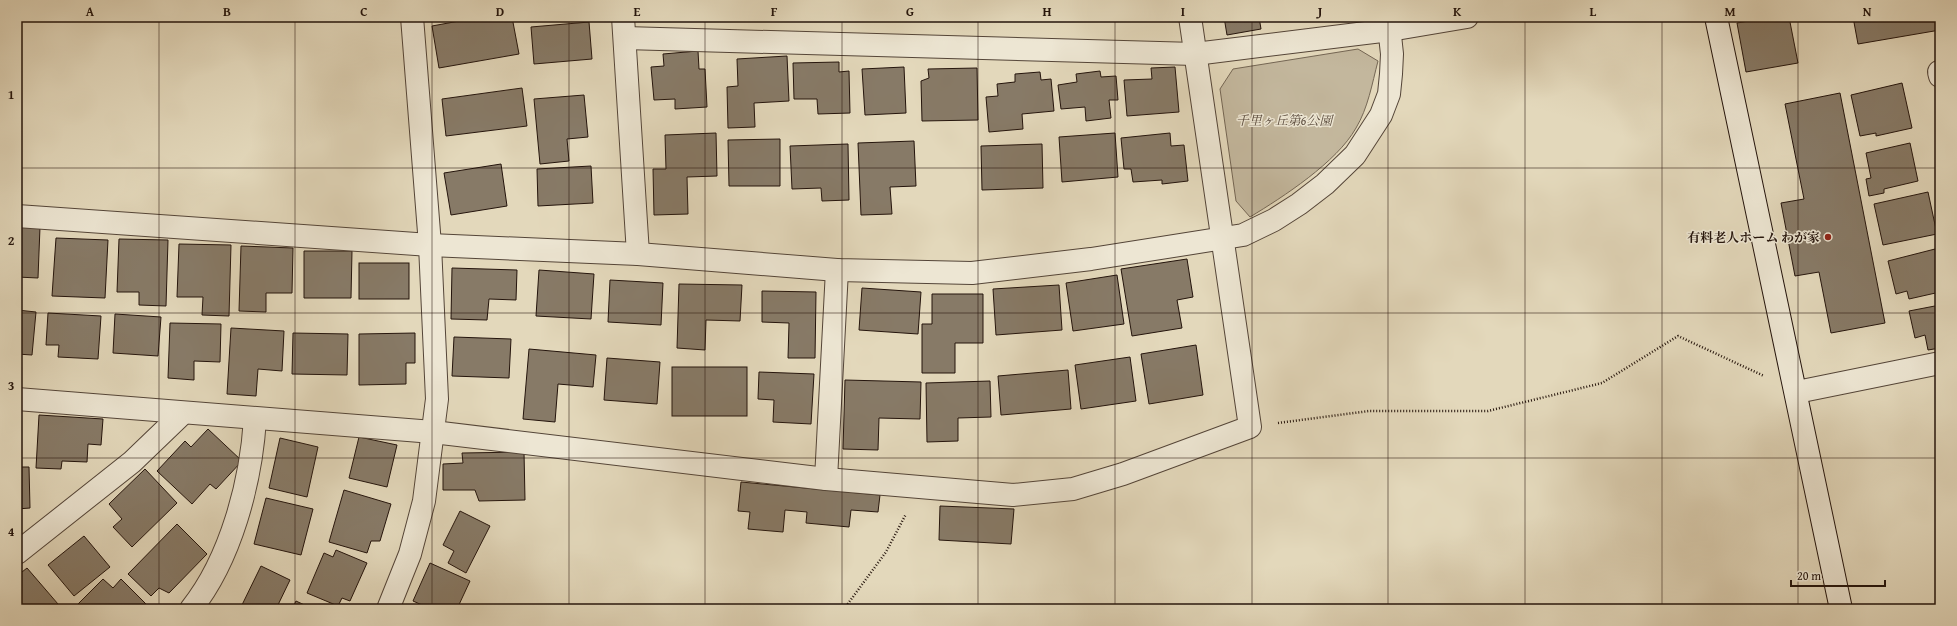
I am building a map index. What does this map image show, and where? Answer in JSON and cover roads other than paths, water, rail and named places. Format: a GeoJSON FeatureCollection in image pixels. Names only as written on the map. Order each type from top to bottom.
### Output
{"type":"FeatureCollection","features":[{"type":"Feature","properties":{"kind":"street"},"geometry":{"type":"LineString","coordinates":[[388,609],[410,554],[424,502],[437,399],[430,245],[412,17]]}},
{"type":"Feature","properties":{"kind":"street"},"geometry":{"type":"LineString","coordinates":[[17,399],[433,432],[826,480],[920,489],[1013,495],[1073,489],[1123,474],[1250,427],[1190,17]]}},
{"type":"Feature","properties":{"kind":"street"},"geometry":{"type":"LineString","coordinates":[[638,254],[624,27],[1195,54],[1389,23],[1466,17]]}},
{"type":"Feature","properties":{"kind":"street"},"geometry":{"type":"LineString","coordinates":[[1716,17],[1797,392],[1841,609]]}},
{"type":"Feature","properties":{"kind":"street"},"geometry":{"type":"LineString","coordinates":[[17,216],[430,245],[638,254],[837,270],[972,273],[1091,259],[1243,235],[1274,220],[1299,204],[1325,184],[1355,156],[1381,115],[1389,94],[1392,54],[1389,23]]}},
{"type":"Feature","properties":{"kind":"street"},"geometry":{"type":"LineString","coordinates":[[826,480],[837,270]]}},
{"type":"Feature","properties":{"kind":"street"},"geometry":{"type":"LineString","coordinates":[[1797,392],[1940,363]]}},
{"type":"Feature","properties":{"kind":"street"},"geometry":{"type":"LineString","coordinates":[[17,553],[132,462],[182,412]]}},
{"type":"Feature","properties":{"kind":"street"},"geometry":{"type":"LineString","coordinates":[[191,609],[200,597],[230,542],[253,452],[255,419]]}},
{"type":"Feature","properties":{"kind":"place","name":"有料老人ホーム わが家"},"geometry":{"type":"Point","coordinates":[1828,237]}},
{"type":"Feature","properties":{"kind":"park label","name":"千里ヶ丘第6公園"},"geometry":{"type":"Point","coordinates":[1284,120]}}]}
